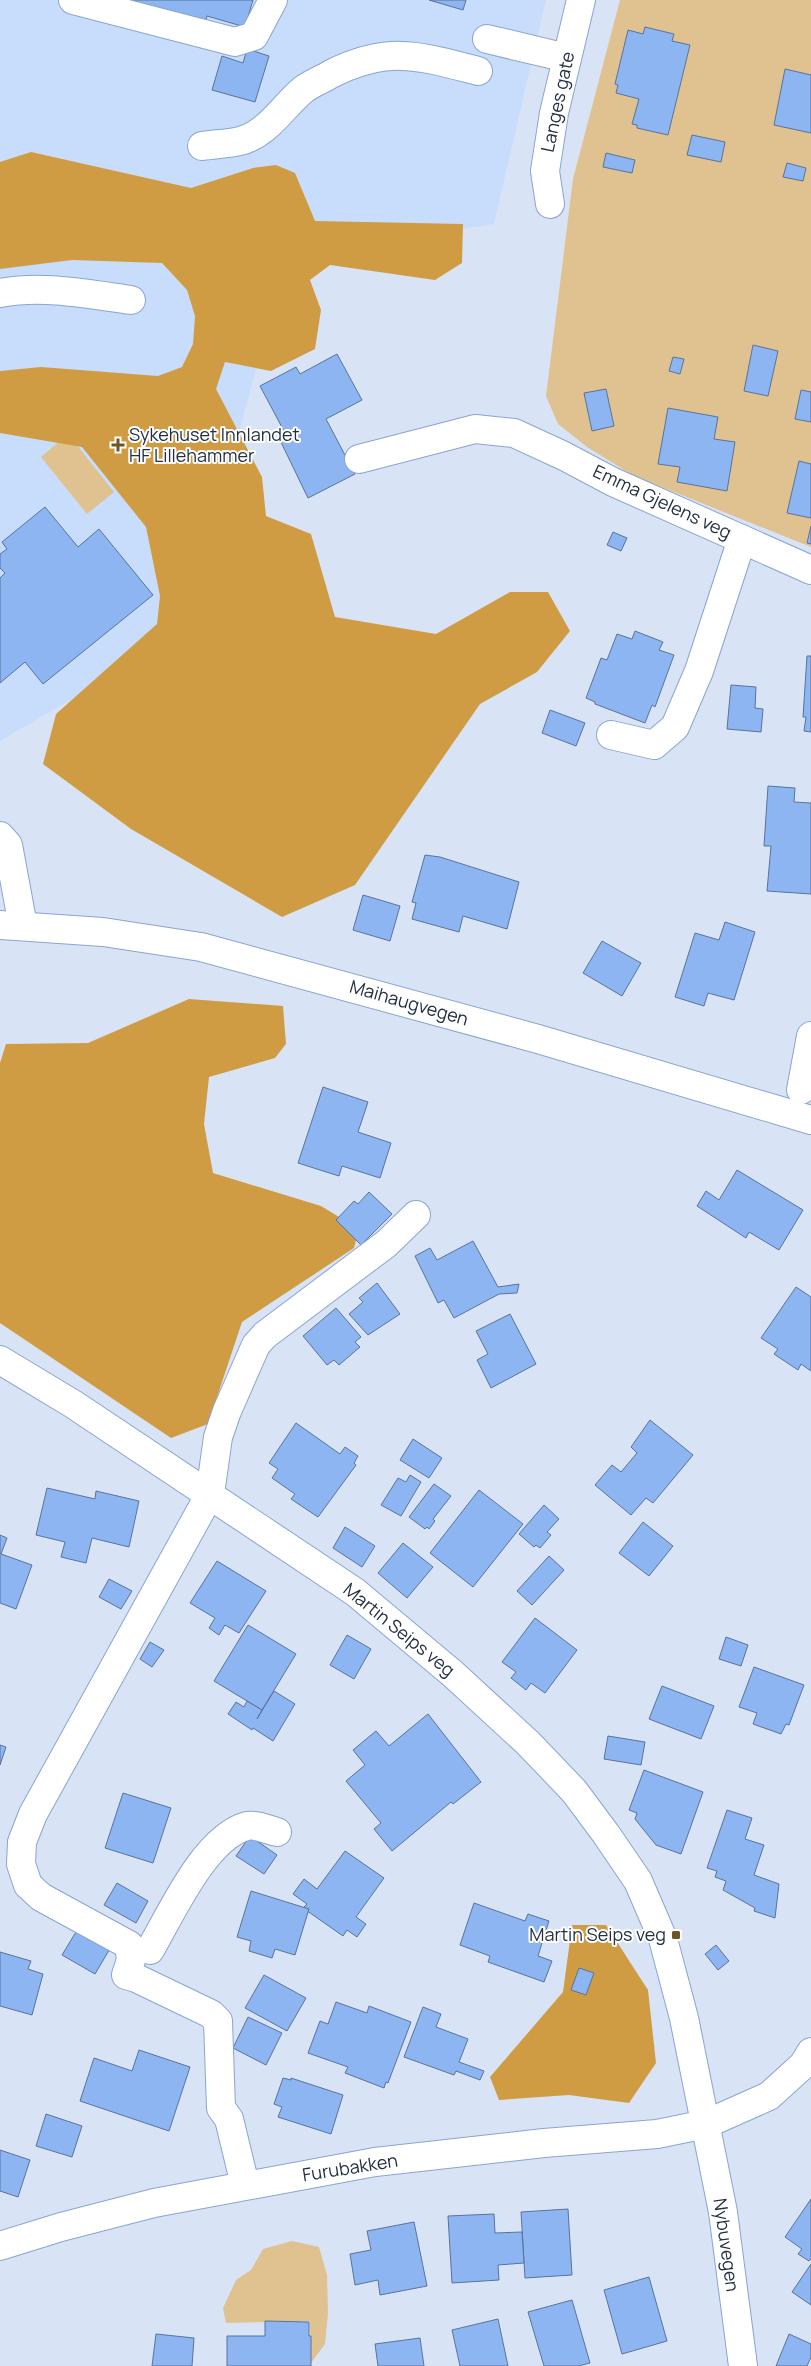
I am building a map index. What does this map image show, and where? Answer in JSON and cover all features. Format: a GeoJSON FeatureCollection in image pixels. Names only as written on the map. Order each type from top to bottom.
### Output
{"type":"FeatureCollection","features":[{"type":"Feature","properties":{"kind":"street"},"geometry":{"type":"LineString","coordinates":[[73,0],[235,42],[254,36],[272,0]]}},
{"type":"Feature","properties":{"kind":"street","name":"Langes gate"},"geometry":{"type":"LineString","coordinates":[[550,204],[545,171],[554,113],[581,0]]}},
{"type":"Feature","properties":{"kind":"street"},"geometry":{"type":"LineString","coordinates":[[487,39],[567,58]]}},
{"type":"Feature","properties":{"kind":"street"},"geometry":{"type":"LineString","coordinates":[[202,146],[240,141],[254,135],[268,125],[305,88],[351,64],[392,55],[421,56],[478,71]]}},
{"type":"Feature","properties":{"kind":"street"},"geometry":{"type":"LineString","coordinates":[[0,293],[12,290],[65,291],[131,300]]}},
{"type":"Feature","properties":{"kind":"street","name":"Emma Gjelens veg"},"geometry":{"type":"LineString","coordinates":[[359,459],[475,429],[514,433],[564,456],[613,482],[811,570]]}},
{"type":"Feature","properties":{"kind":"street"},"geometry":{"type":"LineString","coordinates":[[611,735],[654,745],[675,727],[699,671],[742,539]]}},
{"type":"Feature","properties":{"kind":"street"},"geometry":{"type":"LineString","coordinates":[[0,836],[8,845],[11,926]]}},
{"type":"Feature","properties":{"kind":"street","name":"Maihaugvegen"},"geometry":{"type":"LineString","coordinates":[[11,926],[103,932],[201,947],[538,1039],[811,1120]]}},
{"type":"Feature","properties":{"kind":"street"},"geometry":{"type":"LineString","coordinates":[[801,1090],[811,1036]]}},
{"type":"Feature","properties":{"kind":"street"},"geometry":{"type":"LineString","coordinates":[[245,2185],[229,2119],[221,2108],[218,2021],[211,2014],[126,1975],[131,1960],[129,1945],[40,1897],[28,1885],[21,1864],[22,1842],[33,1814],[210,1494],[218,1437],[227,1411],[256,1345],[265,1335],[386,1244],[416,1215]]}},
{"type":"Feature","properties":{"kind":"street","name":"Martin Seips veg"},"geometry":{"type":"LineString","coordinates":[[0,1360],[73,1404],[356,1592],[454,1674],[528,1744],[574,1791],[638,1881],[663,1939],[684,2018],[706,2124]]}},
{"type":"Feature","properties":{"kind":"street"},"geometry":{"type":"LineString","coordinates":[[150,1950],[204,1858],[233,1832],[250,1825],[277,1832]]}},
{"type":"Feature","properties":{"kind":"street","name":"Furubakken"},"geometry":{"type":"LineString","coordinates":[[0,2246],[61,2227],[154,2203],[245,2185],[422,2156],[656,2134],[706,2124],[769,2096],[803,2065],[811,2052]]}},
{"type":"Feature","properties":{"kind":"street","name":"Nybuvegen"},"geometry":{"type":"LineString","coordinates":[[706,2124],[723,2212],[743,2366]]}},
{"type":"Feature","properties":{"kind":"shaded area","name":"Sykehuset Innlandet HF Lillehammer"},"geometry":{"type":"Polygon","coordinates":[[[0,0],[546,0],[494,224],[287,256],[184,634],[0,741],[0,0]]]}},
{"type":"Feature","properties":{"kind":"shaded area"},"geometry":{"type":"Polygon","coordinates":[[[620,0],[811,0],[811,547],[634,476],[587,447],[558,424],[546,396],[573,179],[620,0]]]}},
{"type":"Feature","properties":{"kind":"shaded area"},"geometry":{"type":"Polygon","coordinates":[[[31,152],[191,188],[253,168],[276,165],[295,173],[315,221],[463,224],[462,263],[435,280],[330,265],[310,280],[321,310],[315,349],[271,371],[225,362],[216,389],[262,477],[266,516],[311,534],[335,617],[436,634],[510,592],[548,592],[570,631],[537,672],[480,704],[355,885],[282,917],[131,829],[43,764],[56,714],[157,624],[160,596],[146,527],[82,447],[0,433],[0,371],[41,367],[158,376],[182,367],[193,344],[195,316],[187,290],[162,263],[72,260],[0,269],[0,162],[31,152]]]}},
{"type":"Feature","properties":{"kind":"shaded area"},"geometry":{"type":"Polygon","coordinates":[[[68,434],[114,492],[87,514],[41,457],[68,434]]]}},
{"type":"Feature","properties":{"kind":"shaded area"},"geometry":{"type":"Polygon","coordinates":[[[189,999],[283,1006],[286,1044],[275,1058],[209,1077],[204,1124],[213,1173],[321,1206],[359,1229],[354,1248],[242,1322],[208,1424],[171,1438],[0,1323],[0,1063],[6,1044],[88,1043],[189,999]]]}},
{"type":"Feature","properties":{"kind":"shaded area"},"geometry":{"type":"Polygon","coordinates":[[[572,1925],[606,1925],[648,1990],[656,2063],[629,2103],[569,2095],[499,2100],[490,2077],[563,1992],[572,1925]]]}},
{"type":"Feature","properties":{"kind":"shaded area"},"geometry":{"type":"Polygon","coordinates":[[[292,2241],[319,2247],[327,2275],[328,2313],[325,2344],[311,2363],[310,2321],[226,2323],[223,2308],[236,2280],[251,2270],[263,2249],[292,2241]]]}},
{"type":"Feature","properties":{"kind":"building"},"geometry":{"type":"Polygon","coordinates":[[[97,0],[253,0],[245,27],[207,16],[203,30],[97,0]]]}},
{"type":"Feature","properties":{"kind":"building"},"geometry":{"type":"Polygon","coordinates":[[[429,0],[466,0],[463,10],[429,0]]]}},
{"type":"Feature","properties":{"kind":"building"},"geometry":{"type":"Polygon","coordinates":[[[645,27],[674,34],[672,41],[690,45],[668,135],[637,128],[637,125],[632,124],[639,99],[616,93],[618,85],[615,84],[628,30],[643,34],[645,27]]]}},
{"type":"Feature","properties":{"kind":"building"},"geometry":{"type":"Polygon","coordinates":[[[247,49],[269,56],[255,102],[212,90],[222,56],[243,63],[247,49]]]}},
{"type":"Feature","properties":{"kind":"building"},"geometry":{"type":"Polygon","coordinates":[[[785,69],[811,75],[811,133],[774,125],[785,69]]]}},
{"type":"Feature","properties":{"kind":"building"},"geometry":{"type":"Polygon","coordinates":[[[692,135],[725,142],[721,162],[687,155],[692,135]]]}},
{"type":"Feature","properties":{"kind":"building"},"geometry":{"type":"Polygon","coordinates":[[[606,153],[635,160],[632,173],[603,167],[606,153]]]}},
{"type":"Feature","properties":{"kind":"building"},"geometry":{"type":"Polygon","coordinates":[[[787,163],[806,168],[803,181],[783,177],[787,163]]]}},
{"type":"Feature","properties":{"kind":"building"},"geometry":{"type":"Polygon","coordinates":[[[753,345],[778,351],[768,396],[744,391],[753,345]]]}},
{"type":"Feature","properties":{"kind":"building"},"geometry":{"type":"Polygon","coordinates":[[[337,354],[362,400],[326,419],[355,474],[308,498],[278,436],[285,433],[260,386],[296,367],[300,374],[337,354]]]}},
{"type":"Feature","properties":{"kind":"building"},"geometry":{"type":"Polygon","coordinates":[[[673,357],[684,359],[680,374],[669,371],[673,357]]]}},
{"type":"Feature","properties":{"kind":"building"},"geometry":{"type":"Polygon","coordinates":[[[606,389],[614,426],[592,431],[584,393],[606,389]]]}},
{"type":"Feature","properties":{"kind":"building"},"geometry":{"type":"Polygon","coordinates":[[[801,390],[811,392],[811,422],[795,419],[801,390]]]}},
{"type":"Feature","properties":{"kind":"building"},"geometry":{"type":"Polygon","coordinates":[[[668,408],[718,417],[714,439],[735,442],[727,491],[677,482],[680,467],[658,464],[668,408]]]}},
{"type":"Feature","properties":{"kind":"building"},"geometry":{"type":"Polygon","coordinates":[[[799,461],[811,464],[811,518],[787,513],[799,461]]]}},
{"type":"Feature","properties":{"kind":"building"},"geometry":{"type":"Polygon","coordinates":[[[45,507],[78,547],[99,529],[153,595],[43,684],[25,662],[0,683],[0,578],[5,573],[0,568],[0,554],[7,549],[2,542],[45,507]]]}},
{"type":"Feature","properties":{"kind":"building"},"geometry":{"type":"Polygon","coordinates":[[[811,526],[811,544],[807,543],[811,526]]]}},
{"type":"Feature","properties":{"kind":"building"},"geometry":{"type":"Polygon","coordinates":[[[613,532],[627,538],[621,551],[607,545],[613,532]]]}},
{"type":"Feature","properties":{"kind":"building"},"geometry":{"type":"Polygon","coordinates":[[[635,631],[663,642],[659,650],[674,655],[655,707],[652,705],[645,723],[595,704],[595,702],[586,698],[601,658],[607,660],[617,634],[632,639],[635,631]]]}},
{"type":"Feature","properties":{"kind":"building"},"geometry":{"type":"Polygon","coordinates":[[[807,656],[811,656],[811,732],[804,731],[806,717],[803,717],[807,656]]]}},
{"type":"Feature","properties":{"kind":"building"},"geometry":{"type":"Polygon","coordinates":[[[731,685],[756,687],[755,708],[763,709],[761,732],[727,729],[731,685]]]}},
{"type":"Feature","properties":{"kind":"building"},"geometry":{"type":"Polygon","coordinates":[[[550,710],[585,723],[576,746],[542,733],[550,710]]]}},
{"type":"Feature","properties":{"kind":"building"},"geometry":{"type":"Polygon","coordinates":[[[768,786],[795,788],[794,802],[811,803],[811,894],[767,891],[771,846],[764,846],[768,786]]]}},
{"type":"Feature","properties":{"kind":"building"},"geometry":{"type":"Polygon","coordinates":[[[425,855],[440,857],[519,882],[507,929],[463,916],[459,932],[412,919],[416,903],[412,902],[425,855]]]}},
{"type":"Feature","properties":{"kind":"building"},"geometry":{"type":"Polygon","coordinates":[[[363,895],[400,906],[390,941],[353,930],[363,895]]]}},
{"type":"Feature","properties":{"kind":"building"},"geometry":{"type":"Polygon","coordinates":[[[725,922],[755,932],[734,1000],[708,993],[704,1006],[675,997],[695,933],[719,940],[725,922]]]}},
{"type":"Feature","properties":{"kind":"building"},"geometry":{"type":"Polygon","coordinates":[[[602,941],[641,963],[622,996],[583,973],[602,941]]]}},
{"type":"Feature","properties":{"kind":"building"},"geometry":{"type":"Polygon","coordinates":[[[323,1087],[368,1102],[358,1132],[391,1143],[380,1178],[342,1166],[339,1176],[298,1163],[323,1087]]]}},
{"type":"Feature","properties":{"kind":"building"},"geometry":{"type":"Polygon","coordinates":[[[737,1170],[803,1210],[779,1250],[749,1232],[746,1238],[697,1206],[706,1191],[719,1200],[737,1170]]]}},
{"type":"Feature","properties":{"kind":"building"},"geometry":{"type":"Polygon","coordinates":[[[369,1192],[392,1214],[361,1245],[336,1220],[354,1201],[358,1204],[369,1192]]]}},
{"type":"Feature","properties":{"kind":"building"},"geometry":{"type":"Polygon","coordinates":[[[473,1241],[498,1287],[519,1284],[517,1293],[499,1294],[454,1318],[444,1300],[438,1303],[415,1256],[430,1248],[437,1260],[473,1241]]]}},
{"type":"Feature","properties":{"kind":"building"},"geometry":{"type":"Polygon","coordinates":[[[377,1283],[400,1314],[368,1335],[349,1314],[363,1302],[359,1298],[377,1283]]]}},
{"type":"Feature","properties":{"kind":"building"},"geometry":{"type":"Polygon","coordinates":[[[796,1287],[811,1297],[811,1371],[801,1364],[798,1370],[774,1354],[778,1349],[761,1338],[796,1287]]]}},
{"type":"Feature","properties":{"kind":"building"},"geometry":{"type":"Polygon","coordinates":[[[336,1308],[361,1337],[355,1342],[360,1347],[339,1365],[334,1360],[327,1365],[303,1336],[336,1308]]]}},
{"type":"Feature","properties":{"kind":"building"},"geometry":{"type":"Polygon","coordinates":[[[510,1314],[536,1364],[491,1388],[477,1360],[488,1354],[476,1331],[510,1314]]]}},
{"type":"Feature","properties":{"kind":"building"},"geometry":{"type":"Polygon","coordinates":[[[650,1420],[693,1455],[653,1503],[646,1498],[631,1515],[595,1485],[612,1465],[621,1472],[637,1453],[631,1447],[650,1420]]]}},
{"type":"Feature","properties":{"kind":"building"},"geometry":{"type":"Polygon","coordinates":[[[296,1423],[340,1454],[345,1447],[358,1456],[354,1463],[356,1465],[318,1517],[291,1499],[295,1494],[272,1478],[278,1469],[269,1463],[296,1423]]]}},
{"type":"Feature","properties":{"kind":"building"},"geometry":{"type":"Polygon","coordinates":[[[413,1439],[442,1458],[429,1478],[400,1460],[413,1439]]]}},
{"type":"Feature","properties":{"kind":"building"},"geometry":{"type":"Polygon","coordinates":[[[410,1475],[421,1482],[401,1516],[381,1505],[398,1478],[406,1482],[410,1475]]]}},
{"type":"Feature","properties":{"kind":"building"},"geometry":{"type":"Polygon","coordinates":[[[434,1484],[451,1496],[433,1519],[435,1521],[429,1529],[427,1527],[425,1529],[409,1517],[434,1484]]]}},
{"type":"Feature","properties":{"kind":"building"},"geometry":{"type":"Polygon","coordinates":[[[47,1488],[95,1499],[96,1491],[139,1501],[129,1547],[92,1538],[86,1563],[61,1557],[65,1542],[36,1535],[47,1488]]]}},
{"type":"Feature","properties":{"kind":"building"},"geometry":{"type":"Polygon","coordinates":[[[479,1490],[523,1524],[473,1587],[430,1553],[479,1490]]]}},
{"type":"Feature","properties":{"kind":"building"},"geometry":{"type":"Polygon","coordinates":[[[544,1505],[559,1519],[547,1532],[551,1535],[540,1548],[536,1545],[534,1547],[519,1534],[544,1505]]]}},
{"type":"Feature","properties":{"kind":"building"},"geometry":{"type":"Polygon","coordinates":[[[643,1522],[673,1546],[649,1576],[619,1553],[643,1522]]]}},
{"type":"Feature","properties":{"kind":"building"},"geometry":{"type":"Polygon","coordinates":[[[345,1527],[375,1546],[362,1567],[333,1548],[345,1527]]]}},
{"type":"Feature","properties":{"kind":"building"},"geometry":{"type":"Polygon","coordinates":[[[0,1535],[7,1538],[1,1554],[32,1565],[16,1609],[0,1603],[0,1535]]]}},
{"type":"Feature","properties":{"kind":"building"},"geometry":{"type":"Polygon","coordinates":[[[403,1543],[433,1567],[407,1598],[378,1573],[403,1543]]]}},
{"type":"Feature","properties":{"kind":"building"},"geometry":{"type":"Polygon","coordinates":[[[549,1556],[564,1570],[532,1605],[517,1591],[549,1556]]]}},
{"type":"Feature","properties":{"kind":"building"},"geometry":{"type":"Polygon","coordinates":[[[217,1561],[266,1591],[239,1633],[225,1625],[219,1635],[209,1628],[215,1618],[190,1603],[217,1561]]]}},
{"type":"Feature","properties":{"kind":"building"},"geometry":{"type":"Polygon","coordinates":[[[109,1579],[132,1591],[121,1609],[99,1597],[109,1579]]]}},
{"type":"Feature","properties":{"kind":"building"},"geometry":{"type":"Polygon","coordinates":[[[535,1618],[577,1650],[545,1693],[531,1683],[526,1690],[511,1678],[516,1672],[502,1662],[535,1618]]]}},
{"type":"Feature","properties":{"kind":"building"},"geometry":{"type":"Polygon","coordinates":[[[248,1625],[296,1654],[262,1710],[214,1681],[248,1625]]]}},
{"type":"Feature","properties":{"kind":"building"},"geometry":{"type":"Polygon","coordinates":[[[347,1635],[371,1649],[354,1679],[330,1665],[347,1635]]]}},
{"type":"Feature","properties":{"kind":"building"},"geometry":{"type":"Polygon","coordinates":[[[726,1637],[748,1645],[741,1666],[719,1659],[726,1637]]]}},
{"type":"Feature","properties":{"kind":"building"},"geometry":{"type":"Polygon","coordinates":[[[150,1642],[164,1650],[152,1667],[140,1659],[150,1642]]]}},
{"type":"Feature","properties":{"kind":"building"},"geometry":{"type":"Polygon","coordinates":[[[754,1667],[804,1685],[789,1725],[786,1724],[781,1734],[753,1724],[757,1713],[739,1707],[754,1667]]]}},
{"type":"Feature","properties":{"kind":"building"},"geometry":{"type":"Polygon","coordinates":[[[662,1686],[714,1706],[701,1739],[649,1719],[662,1686]]]}},
{"type":"Feature","properties":{"kind":"building"},"geometry":{"type":"Polygon","coordinates":[[[274,1691],[295,1704],[273,1741],[228,1714],[236,1702],[244,1707],[247,1701],[262,1710],[257,1719],[274,1691]]]}},
{"type":"Feature","properties":{"kind":"building"},"geometry":{"type":"Polygon","coordinates":[[[428,1714],[481,1782],[453,1804],[451,1802],[392,1851],[374,1829],[381,1823],[346,1781],[365,1765],[353,1750],[376,1731],[389,1746],[428,1714]]]}},
{"type":"Feature","properties":{"kind":"building"},"geometry":{"type":"Polygon","coordinates":[[[608,1736],[645,1742],[641,1765],[604,1759],[608,1736]]]}},
{"type":"Feature","properties":{"kind":"building"},"geometry":{"type":"Polygon","coordinates":[[[0,1745],[6,1747],[0,1765],[0,1745]]]}},
{"type":"Feature","properties":{"kind":"building"},"geometry":{"type":"Polygon","coordinates":[[[644,1770],[703,1792],[681,1854],[656,1845],[635,1819],[637,1813],[629,1810],[644,1770]]]}},
{"type":"Feature","properties":{"kind":"building"},"geometry":{"type":"Polygon","coordinates":[[[123,1793],[171,1808],[153,1863],[105,1848],[123,1793]]]}},
{"type":"Feature","properties":{"kind":"building"},"geometry":{"type":"Polygon","coordinates":[[[727,1810],[752,1818],[745,1839],[764,1845],[754,1875],[779,1884],[775,1918],[754,1911],[755,1908],[723,1890],[726,1881],[715,1877],[717,1871],[707,1868],[727,1810]]]}},
{"type":"Feature","properties":{"kind":"building"},"geometry":{"type":"Polygon","coordinates":[[[250,1836],[277,1855],[264,1874],[236,1856],[250,1836]]]}},
{"type":"Feature","properties":{"kind":"building"},"geometry":{"type":"Polygon","coordinates":[[[345,1851],[384,1878],[356,1917],[366,1924],[357,1937],[347,1930],[343,1936],[303,1908],[307,1904],[293,1894],[304,1879],[317,1889],[345,1851]]]}},
{"type":"Feature","properties":{"kind":"building"},"geometry":{"type":"Polygon","coordinates":[[[117,1883],[148,1901],[136,1923],[104,1905],[117,1883]]]}},
{"type":"Feature","properties":{"kind":"building"},"geometry":{"type":"Polygon","coordinates":[[[251,1891],[309,1909],[295,1955],[275,1949],[272,1958],[249,1951],[251,1941],[237,1937],[251,1891]]]}},
{"type":"Feature","properties":{"kind":"building"},"geometry":{"type":"Polygon","coordinates":[[[474,1903],[525,1921],[528,1914],[549,1921],[538,1956],[552,1961],[544,1982],[488,1962],[490,1956],[460,1945],[474,1903]]]}},
{"type":"Feature","properties":{"kind":"building"},"geometry":{"type":"Polygon","coordinates":[[[79,1927],[111,1947],[95,1974],[62,1955],[79,1927]]]}},
{"type":"Feature","properties":{"kind":"building"},"geometry":{"type":"Polygon","coordinates":[[[716,1945],[729,1961],[718,1970],[705,1954],[716,1945]]]}},
{"type":"Feature","properties":{"kind":"building"},"geometry":{"type":"Polygon","coordinates":[[[0,1952],[31,1961],[28,1969],[43,1974],[32,2015],[0,2006],[0,1952]]]}},
{"type":"Feature","properties":{"kind":"building"},"geometry":{"type":"Polygon","coordinates":[[[579,1968],[594,1973],[586,1995],[571,1990],[579,1968]]]}},
{"type":"Feature","properties":{"kind":"building"},"geometry":{"type":"Polygon","coordinates":[[[264,1975],[306,1998],[287,2031],[245,2008],[264,1975]]]}},
{"type":"Feature","properties":{"kind":"building"},"geometry":{"type":"Polygon","coordinates":[[[336,2002],[367,2013],[369,2006],[411,2022],[388,2083],[386,2082],[384,2088],[345,2073],[348,2067],[308,2053],[320,2021],[328,2024],[336,2002]]]}},
{"type":"Feature","properties":{"kind":"building"},"geometry":{"type":"Polygon","coordinates":[[[423,2007],[441,2014],[436,2027],[468,2039],[459,2062],[484,2071],[480,2080],[456,2071],[454,2075],[404,2057],[423,2007]]]}},
{"type":"Feature","properties":{"kind":"building"},"geometry":{"type":"Polygon","coordinates":[[[248,2017],[282,2033],[266,2065],[233,2048],[248,2017]]]}},
{"type":"Feature","properties":{"kind":"building"},"geometry":{"type":"Polygon","coordinates":[[[139,2050],[190,2067],[169,2131],[80,2101],[94,2058],[132,2071],[139,2050]]]}},
{"type":"Feature","properties":{"kind":"building"},"geometry":{"type":"Polygon","coordinates":[[[283,2078],[291,2080],[291,2078],[343,2095],[331,2134],[278,2117],[282,2107],[274,2104],[283,2078]]]}},
{"type":"Feature","properties":{"kind":"building"},"geometry":{"type":"Polygon","coordinates":[[[46,2114],[82,2126],[72,2157],[36,2146],[46,2114]]]}},
{"type":"Feature","properties":{"kind":"building"},"geometry":{"type":"Polygon","coordinates":[[[0,2150],[30,2160],[18,2197],[0,2191],[0,2150]]]}},
{"type":"Feature","properties":{"kind":"building"},"geometry":{"type":"Polygon","coordinates":[[[811,2199],[811,2259],[809,2261],[798,2254],[802,2249],[785,2237],[811,2199]]]}},
{"type":"Feature","properties":{"kind":"building"},"geometry":{"type":"Polygon","coordinates":[[[568,2209],[572,2275],[525,2278],[521,2212],[568,2209]]]}},
{"type":"Feature","properties":{"kind":"building"},"geometry":{"type":"Polygon","coordinates":[[[494,2214],[495,2233],[522,2232],[524,2263],[498,2265],[499,2280],[452,2283],[448,2216],[494,2214]]]}},
{"type":"Feature","properties":{"kind":"building"},"geometry":{"type":"Polygon","coordinates":[[[414,2222],[427,2286],[380,2295],[378,2280],[355,2285],[350,2254],[371,2250],[367,2231],[414,2222]]]}},
{"type":"Feature","properties":{"kind":"building"},"geometry":{"type":"Polygon","coordinates":[[[811,2264],[811,2305],[792,2292],[811,2264]]]}},
{"type":"Feature","properties":{"kind":"building"},"geometry":{"type":"Polygon","coordinates":[[[649,2277],[667,2341],[622,2354],[604,2290],[649,2277]]]}},
{"type":"Feature","properties":{"kind":"building"},"geometry":{"type":"Polygon","coordinates":[[[572,2300],[590,2363],[578,2366],[544,2366],[528,2312],[572,2300]]]}},
{"type":"Feature","properties":{"kind":"building"},"geometry":{"type":"Polygon","coordinates":[[[498,2319],[508,2366],[460,2366],[452,2330],[498,2319]]]}},
{"type":"Feature","properties":{"kind":"building"},"geometry":{"type":"Polygon","coordinates":[[[265,2321],[309,2322],[311,2366],[227,2366],[227,2336],[265,2336],[265,2321]]]}},
{"type":"Feature","properties":{"kind":"building"},"geometry":{"type":"Polygon","coordinates":[[[156,2334],[194,2338],[192,2366],[152,2366],[156,2334]]]}},
{"type":"Feature","properties":{"kind":"building"},"geometry":{"type":"Polygon","coordinates":[[[789,2334],[811,2344],[811,2357],[807,2366],[776,2366],[789,2334]]]}},
{"type":"Feature","properties":{"kind":"building"},"geometry":{"type":"Polygon","coordinates":[[[420,2338],[424,2366],[378,2366],[375,2344],[420,2338]]]}},
{"type":"Feature","properties":{"kind":"place","name":"Sykehuset Innlandet HF Lillehammer"},"geometry":{"type":"Point","coordinates":[118,445]}},
{"type":"Feature","properties":{"kind":"place","name":"Martin Seips veg"},"geometry":{"type":"Point","coordinates":[676,1935]}}]}
